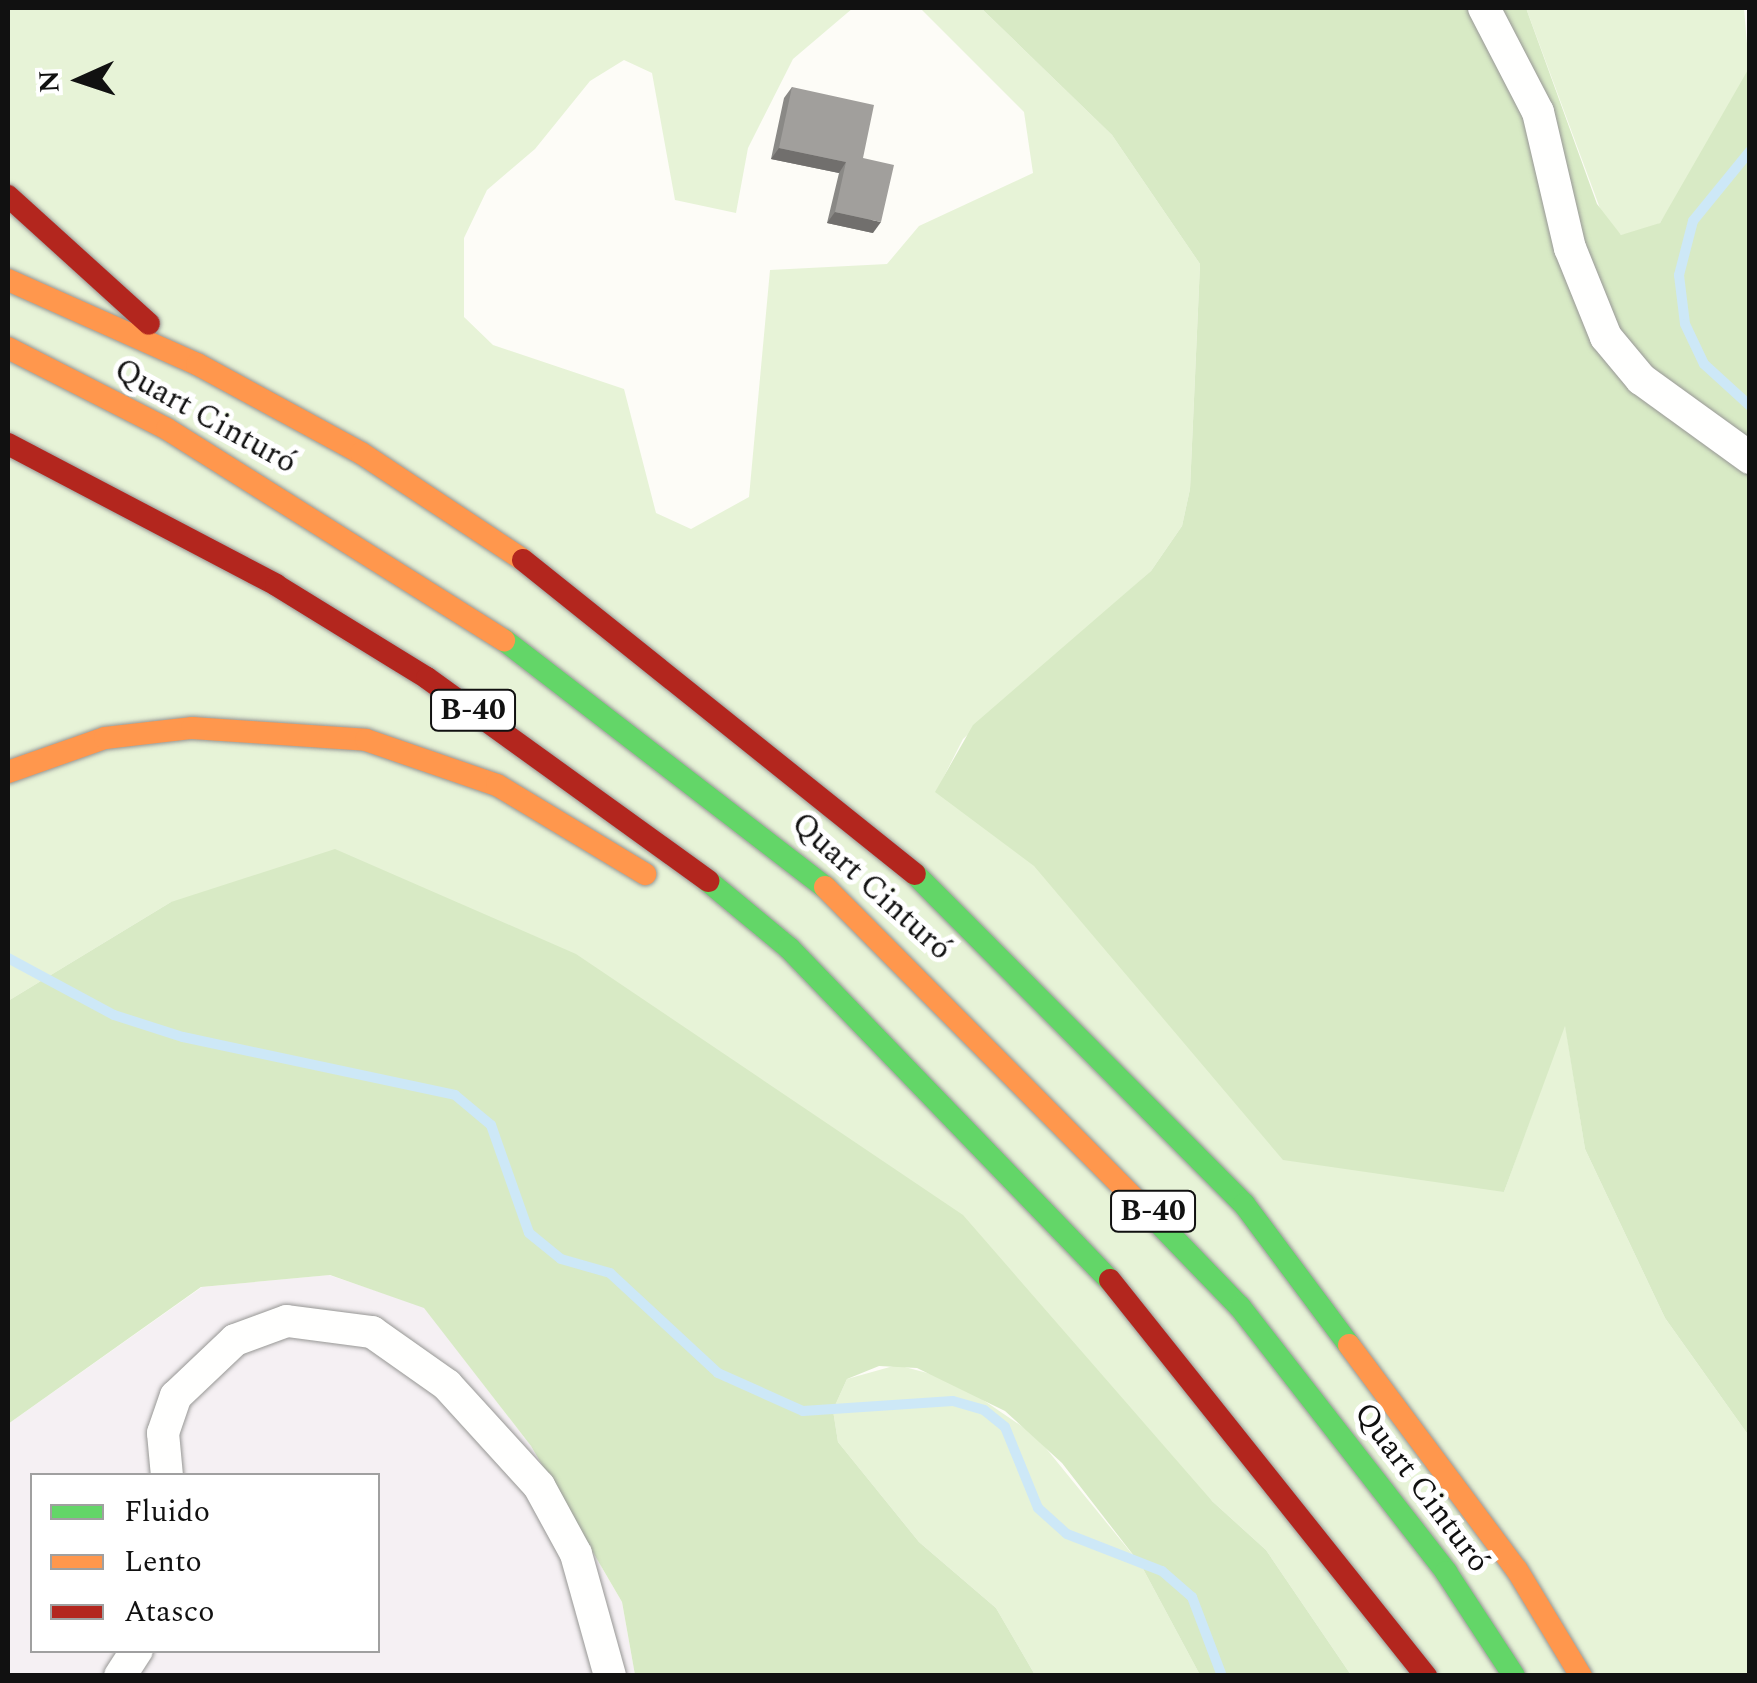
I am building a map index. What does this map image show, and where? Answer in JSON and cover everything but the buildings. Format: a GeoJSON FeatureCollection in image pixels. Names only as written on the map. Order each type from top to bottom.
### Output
{"type":"FeatureCollection","features":[{"type":"Feature","properties":{"kind":"highway"},"geometry":{"type":"LineString","coordinates":[[8,196],[197,364]]}},
{"type":"Feature","properties":{"kind":"highway"},"geometry":{"type":"LineString","coordinates":[[8,280],[197,364],[361,453],[529,564],[809,781],[963,916],[1244,1204],[1517,1570],[1581,1676]]}},
{"type":"Feature","properties":{"kind":"highway","name":"Quart Cinturó"},"geometry":{"type":"LineString","coordinates":[[8,348],[167,429],[479,622],[728,804],[887,940],[1240,1307],[1446,1572],[1514,1676]]}},
{"type":"Feature","properties":{"kind":"highway","name":"B-40"},"geometry":{"type":"LineString","coordinates":[[8,444],[276,586],[633,819],[789,948],[1042,1201],[1232,1415],[1426,1676]]}},
{"type":"Feature","properties":{"kind":"highway"},"geometry":{"type":"LineString","coordinates":[[8,772],[105,738],[192,728],[366,740],[498,785],[668,890]]}},
{"type":"Feature","properties":{"kind":"highway"},"geometry":{"type":"LineString","coordinates":[[772,970],[887,1048]]}},
{"type":"Feature","properties":{"kind":"street"},"geometry":{"type":"LineString","coordinates":[[1484,8],[1538,112],[1570,248],[1606,338],[1641,378],[1750,458]]}},
{"type":"Feature","properties":{"kind":"street"},"geometry":{"type":"LineString","coordinates":[[168,1473],[163,1434],[176,1396],[235,1340],[286,1322],[372,1332],[447,1386],[539,1486],[576,1554],[610,1676]]}},
{"type":"Feature","properties":{"kind":"street"},"geometry":{"type":"LineString","coordinates":[[120,1676],[135,1653]]}},
{"type":"Feature","properties":{"kind":"shaded area"},"geometry":{"type":"Polygon","coordinates":[[[329,1275],[424,1307],[531,1446],[622,1602],[635,1675],[8,1675],[8,1424],[202,1287],[329,1275]]]}},
{"type":"Feature","properties":{"kind":"green space"},"geometry":{"type":"Polygon","coordinates":[[[8,8],[853,8],[793,59],[748,148],[736,213],[675,200],[652,73],[624,60],[590,81],[535,149],[487,190],[464,238],[464,317],[493,345],[624,389],[656,513],[691,529],[749,497],[770,270],[887,264],[919,226],[1033,173],[1024,112],[920,8],[981,8],[1112,135],[1200,264],[1190,489],[1182,526],[1151,571],[963,739],[936,792],[1504,1192],[1565,1023],[1585,1149],[1665,1318],[1749,1436],[1749,1675],[1351,1675],[1266,1550],[1212,1501],[171,902],[8,1001],[8,8]]]}},
{"type":"Feature","properties":{"kind":"green space"},"geometry":{"type":"Polygon","coordinates":[[[981,8],[1526,8],[1597,204],[1621,235],[1660,223],[1749,68],[1749,1436],[1665,1318],[1585,1149],[1565,1026],[1504,1192],[1283,1160],[1034,866],[935,792],[973,725],[1151,571],[1182,526],[1190,489],[1200,264],[1112,135],[981,8]]]}},
{"type":"Feature","properties":{"kind":"green space"},"geometry":{"type":"Polygon","coordinates":[[[1526,8],[1744,8],[1749,68],[1735,108],[1660,223],[1642,233],[1621,235],[1605,222],[1526,8]]]}},
{"type":"Feature","properties":{"kind":"green space"},"geometry":{"type":"Polygon","coordinates":[[[335,849],[576,954],[963,1215],[1212,1501],[1266,1550],[1351,1675],[1200,1675],[1141,1565],[1062,1463],[1005,1411],[917,1368],[879,1366],[847,1379],[833,1410],[838,1442],[919,1542],[996,1608],[1035,1675],[635,1675],[622,1602],[531,1446],[424,1308],[330,1275],[201,1287],[8,1424],[8,1001],[171,902],[335,849]]]}},
{"type":"Feature","properties":{"kind":"green space"},"geometry":{"type":"Polygon","coordinates":[[[897,1365],[954,1380],[1036,1436],[1141,1565],[1200,1675],[1035,1675],[996,1608],[919,1542],[838,1442],[833,1410],[847,1379],[897,1365]]]}},
{"type":"Feature","properties":{"kind":"waterway"},"geometry":{"type":"LineString","coordinates":[[1750,151],[1693,221],[1679,275],[1685,324],[1704,364],[1750,406]]}},
{"type":"Feature","properties":{"kind":"waterway"},"geometry":{"type":"LineString","coordinates":[[8,958],[114,1015],[183,1037],[455,1095],[491,1125],[529,1233],[561,1259],[610,1273],[718,1373],[803,1411],[953,1401],[984,1410],[1005,1427],[1038,1508],[1067,1534],[1162,1571],[1192,1597],[1222,1676]]}},
{"type":"Feature","properties":{"kind":"traffic: fast"},"geometry":{"type":"LineString","coordinates":[[504,640],[825,887]]}},
{"type":"Feature","properties":{"kind":"traffic: fast"},"geometry":{"type":"LineString","coordinates":[[915,874],[1244,1204],[1349,1345]]}},
{"type":"Feature","properties":{"kind":"traffic: fast"},"geometry":{"type":"LineString","coordinates":[[708,881],[789,948],[1110,1280]]}},
{"type":"Feature","properties":{"kind":"traffic: fast"},"geometry":{"type":"LineString","coordinates":[[1152,1216],[1240,1307],[1446,1572],[1514,1676]]}},
{"type":"Feature","properties":{"kind":"traffic: slow"},"geometry":{"type":"LineString","coordinates":[[8,280],[197,364],[361,453],[523,560]]}},
{"type":"Feature","properties":{"kind":"traffic: slow"},"geometry":{"type":"LineString","coordinates":[[8,348],[167,429],[504,640]]}},
{"type":"Feature","properties":{"kind":"traffic: slow"},"geometry":{"type":"LineString","coordinates":[[8,772],[105,738],[192,728],[366,740],[497,785],[645,874]]}},
{"type":"Feature","properties":{"kind":"traffic: slow"},"geometry":{"type":"LineString","coordinates":[[825,887],[1152,1216]]}},
{"type":"Feature","properties":{"kind":"traffic: slow"},"geometry":{"type":"LineString","coordinates":[[1349,1345],[1517,1570],[1581,1676]]}},
{"type":"Feature","properties":{"kind":"traffic: jam"},"geometry":{"type":"LineString","coordinates":[[8,196],[149,324]]}},
{"type":"Feature","properties":{"kind":"traffic: jam"},"geometry":{"type":"LineString","coordinates":[[8,444],[276,585],[427,678],[708,881]]}},
{"type":"Feature","properties":{"kind":"traffic: jam"},"geometry":{"type":"LineString","coordinates":[[523,560],[915,874]]}},
{"type":"Feature","properties":{"kind":"traffic: jam"},"geometry":{"type":"LineString","coordinates":[[1110,1280],[1426,1676]]}}]}
